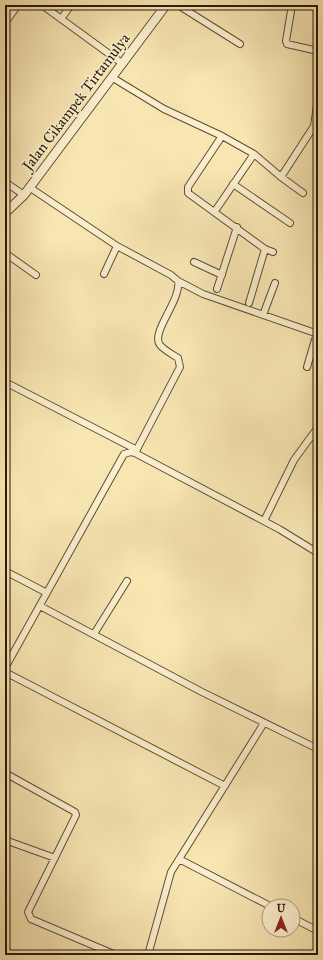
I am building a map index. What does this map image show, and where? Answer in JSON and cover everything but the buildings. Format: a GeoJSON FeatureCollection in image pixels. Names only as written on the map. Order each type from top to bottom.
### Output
{"type":"FeatureCollection","features":[{"type":"Feature","properties":{"kind":"street"},"geometry":{"type":"LineString","coordinates":[[5,23],[18,5]]}},
{"type":"Feature","properties":{"kind":"street"},"geometry":{"type":"LineString","coordinates":[[42,5],[123,64]]}},
{"type":"Feature","properties":{"kind":"street"},"geometry":{"type":"LineString","coordinates":[[61,19],[71,5]]}},
{"type":"Feature","properties":{"kind":"street","name":"Jalan Cikampek Tirtamulya"},"geometry":{"type":"LineString","coordinates":[[5,213],[24,195],[166,5]]}},
{"type":"Feature","properties":{"kind":"street"},"geometry":{"type":"LineString","coordinates":[[178,5],[240,44]]}},
{"type":"Feature","properties":{"kind":"street"},"geometry":{"type":"LineString","coordinates":[[292,5],[286,42],[287,44],[318,51]]}},
{"type":"Feature","properties":{"kind":"street"},"geometry":{"type":"LineString","coordinates":[[112,78],[164,109],[222,136],[254,154],[303,193]]}},
{"type":"Feature","properties":{"kind":"street"},"geometry":{"type":"LineString","coordinates":[[281,177],[314,126],[318,98]]}},
{"type":"Feature","properties":{"kind":"street"},"geometry":{"type":"LineString","coordinates":[[222,136],[187,189],[188,192],[265,249],[273,252]]}},
{"type":"Feature","properties":{"kind":"street"},"geometry":{"type":"LineString","coordinates":[[215,211],[254,154]]}},
{"type":"Feature","properties":{"kind":"street"},"geometry":{"type":"LineString","coordinates":[[5,182],[24,195]]}},
{"type":"Feature","properties":{"kind":"street"},"geometry":{"type":"LineString","coordinates":[[233,184],[290,223]]}},
{"type":"Feature","properties":{"kind":"street"},"geometry":{"type":"LineString","coordinates":[[29,187],[57,208],[117,246],[203,294],[318,334],[307,367]]}},
{"type":"Feature","properties":{"kind":"street"},"geometry":{"type":"LineString","coordinates":[[217,289],[237,227]]}},
{"type":"Feature","properties":{"kind":"street"},"geometry":{"type":"LineString","coordinates":[[104,274],[117,246]]}},
{"type":"Feature","properties":{"kind":"street"},"geometry":{"type":"LineString","coordinates":[[250,303],[265,249]]}},
{"type":"Feature","properties":{"kind":"street"},"geometry":{"type":"LineString","coordinates":[[5,253],[36,275]]}},
{"type":"Feature","properties":{"kind":"street"},"geometry":{"type":"LineString","coordinates":[[194,262],[222,275]]}},
{"type":"Feature","properties":{"kind":"street"},"geometry":{"type":"LineString","coordinates":[[136,452],[180,367],[178,358],[161,346],[158,341],[159,333],[177,295],[178,281]]}},
{"type":"Feature","properties":{"kind":"street"},"geometry":{"type":"LineString","coordinates":[[263,315],[275,283]]}},
{"type":"Feature","properties":{"kind":"street"},"geometry":{"type":"LineString","coordinates":[[5,382],[264,521],[318,552]]}},
{"type":"Feature","properties":{"kind":"street"},"geometry":{"type":"LineString","coordinates":[[264,521],[294,460],[318,427]]}},
{"type":"Feature","properties":{"kind":"street"},"geometry":{"type":"LineString","coordinates":[[5,668],[124,454],[128,452],[136,452]]}},
{"type":"Feature","properties":{"kind":"street"},"geometry":{"type":"LineString","coordinates":[[5,571],[47,594]]}},
{"type":"Feature","properties":{"kind":"street"},"geometry":{"type":"LineString","coordinates":[[94,634],[127,581]]}},
{"type":"Feature","properties":{"kind":"street"},"geometry":{"type":"LineString","coordinates":[[40,606],[264,723],[318,749]]}},
{"type":"Feature","properties":{"kind":"street"},"geometry":{"type":"LineString","coordinates":[[5,672],[225,786]]}},
{"type":"Feature","properties":{"kind":"street"},"geometry":{"type":"LineString","coordinates":[[148,955],[156,931],[167,883],[179,859],[264,723]]}},
{"type":"Feature","properties":{"kind":"street"},"geometry":{"type":"LineString","coordinates":[[5,773],[75,812],[76,819],[28,912],[29,916],[31,919],[116,955]]}},
{"type":"Feature","properties":{"kind":"street"},"geometry":{"type":"LineString","coordinates":[[5,840],[55,858]]}},
{"type":"Feature","properties":{"kind":"street"},"geometry":{"type":"LineString","coordinates":[[179,859],[261,901]]}},
{"type":"Feature","properties":{"kind":"street"},"geometry":{"type":"LineString","coordinates":[[301,922],[318,931]]}}]}
